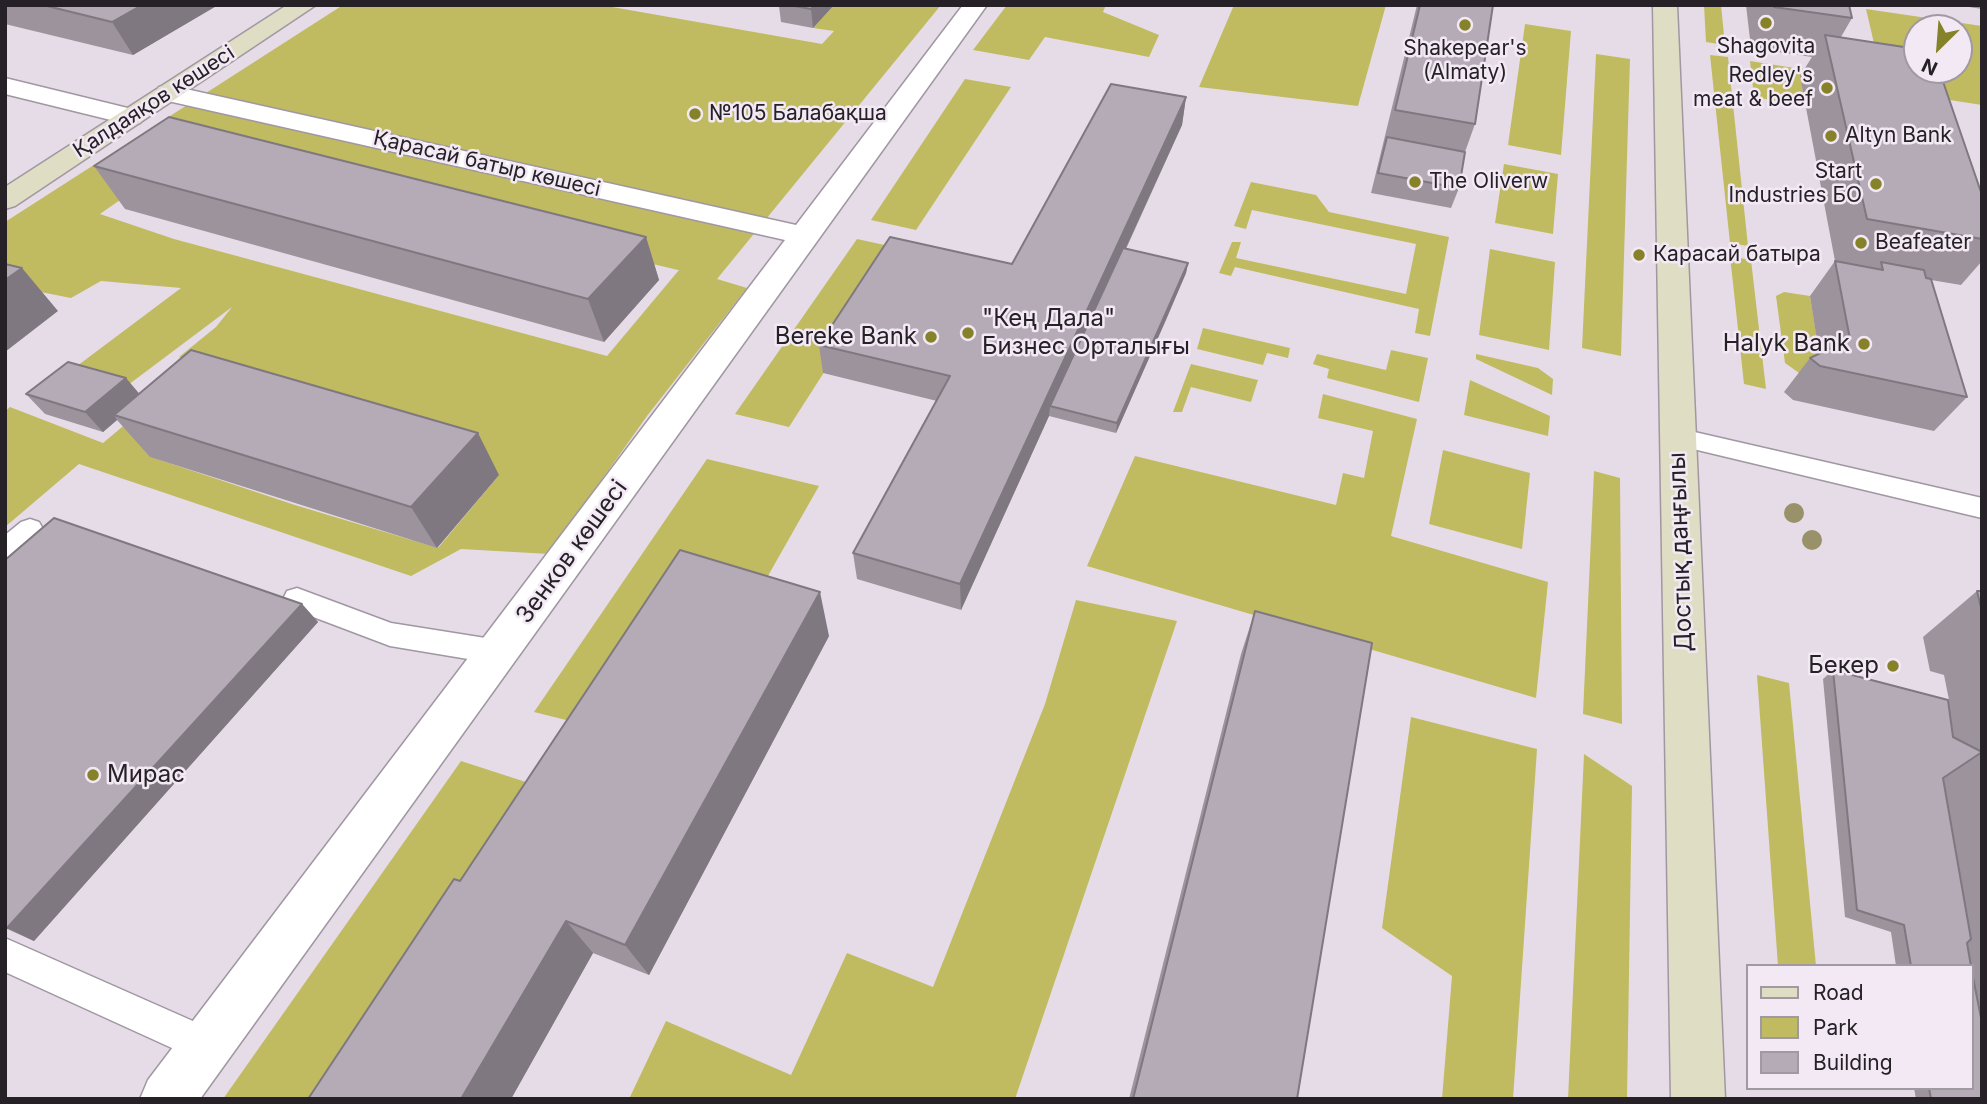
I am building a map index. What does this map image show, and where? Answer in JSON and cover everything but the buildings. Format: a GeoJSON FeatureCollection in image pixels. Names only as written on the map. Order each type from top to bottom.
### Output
{"type":"FeatureCollection","features":[{"type":"Feature","properties":{"kind":"main road","name":"Қалдаяқов көшесі"},"geometry":{"type":"LineString","coordinates":[[5,200],[304,5]]}},
{"type":"Feature","properties":{"kind":"main road","name":"Достық даңғылы"},"geometry":{"type":"LineString","coordinates":[[1665,5],[1698,1099]]}},
{"type":"Feature","properties":{"kind":"street","name":"Зенков көшесі"},"geometry":{"type":"LineString","coordinates":[[167,1099],[975,5]]}},
{"type":"Feature","properties":{"kind":"street"},"geometry":{"type":"LineString","coordinates":[[5,86],[131,117]]}},
{"type":"Feature","properties":{"kind":"street","name":"Қарасай батыр көшесі"},"geometry":{"type":"LineString","coordinates":[[168,93],[806,236]]}},
{"type":"Feature","properties":{"kind":"lane"},"geometry":{"type":"LineString","coordinates":[[1677,437],[1982,508]]}},
{"type":"Feature","properties":{"kind":"lane"},"geometry":{"type":"LineString","coordinates":[[5,551],[30,529]]}},
{"type":"Feature","properties":{"kind":"lane"},"geometry":{"type":"LineString","coordinates":[[297,599],[390,634],[498,652]]}},
{"type":"Feature","properties":{"kind":"lane"},"geometry":{"type":"LineString","coordinates":[[5,955],[207,1046]]}},
{"type":"Feature","properties":{"kind":"green space"},"geometry":{"type":"Polygon","coordinates":[[[343,5],[601,5],[822,44],[834,31],[813,28],[834,5],[941,5],[717,279],[747,288],[647,416],[549,554],[461,549],[411,576],[79,464],[5,527],[5,411],[10,407],[103,443],[159,396],[221,371],[179,357],[216,327],[232,307],[120,391],[65,375],[181,288],[101,281],[71,298],[5,285],[5,222],[343,5]],[[187,153],[100,214],[174,239],[607,356],[679,270],[678,270],[187,153]],[[151,457],[295,505],[438,548],[499,475],[151,457]]]}},
{"type":"Feature","properties":{"kind":"green space"},"geometry":{"type":"Polygon","coordinates":[[[1007,5],[1106,5],[1103,12],[1159,35],[1149,57],[1045,37],[1029,60],[973,50],[1007,5]]]}},
{"type":"Feature","properties":{"kind":"green space"},"geometry":{"type":"Polygon","coordinates":[[[1234,5],[1386,5],[1358,106],[1199,87],[1234,5]]]}},
{"type":"Feature","properties":{"kind":"green space"},"geometry":{"type":"Polygon","coordinates":[[[1704,5],[1721,5],[1725,45],[1706,42],[1704,5]]]}},
{"type":"Feature","properties":{"kind":"green space"},"geometry":{"type":"Polygon","coordinates":[[[1866,9],[1903,14],[1903,84],[1973,84],[1973,25],[1982,26],[1982,105],[1801,77],[1805,106],[1754,97],[1750,61],[1883,82],[1866,9]]]}},
{"type":"Feature","properties":{"kind":"green space"},"geometry":{"type":"Polygon","coordinates":[[[1525,24],[1571,31],[1561,155],[1508,145],[1525,24]]]}},
{"type":"Feature","properties":{"kind":"green space"},"geometry":{"type":"Polygon","coordinates":[[[1596,54],[1630,59],[1621,356],[1582,348],[1596,54]]]}},
{"type":"Feature","properties":{"kind":"green space"},"geometry":{"type":"Polygon","coordinates":[[[1710,55],[1728,57],[1748,246],[1730,243],[1710,55]]]}},
{"type":"Feature","properties":{"kind":"green space"},"geometry":{"type":"Polygon","coordinates":[[[965,79],[1011,87],[916,230],[871,220],[965,79]]]}},
{"type":"Feature","properties":{"kind":"green space"},"geometry":{"type":"Polygon","coordinates":[[[1504,164],[1558,174],[1553,234],[1495,223],[1504,164]]]}},
{"type":"Feature","properties":{"kind":"green space"},"geometry":{"type":"Polygon","coordinates":[[[1251,182],[1316,195],[1329,212],[1449,237],[1430,336],[1415,333],[1419,309],[1235,267],[1231,276],[1219,273],[1232,242],[1241,242],[1236,258],[1406,294],[1416,244],[1252,210],[1246,229],[1234,226],[1251,182]]]}},
{"type":"Feature","properties":{"kind":"green space"},"geometry":{"type":"Polygon","coordinates":[[[857,239],[903,249],[789,427],[735,414],[857,239]]]}},
{"type":"Feature","properties":{"kind":"green space"},"geometry":{"type":"Polygon","coordinates":[[[1490,249],[1555,262],[1549,350],[1479,335],[1490,249]]]}},
{"type":"Feature","properties":{"kind":"green space"},"geometry":{"type":"Polygon","coordinates":[[[1730,256],[1751,260],[1766,389],[1744,384],[1730,256]]]}},
{"type":"Feature","properties":{"kind":"green space"},"geometry":{"type":"Polygon","coordinates":[[[1784,292],[1810,296],[1823,374],[1809,380],[1785,363],[1776,296],[1784,292]]]}},
{"type":"Feature","properties":{"kind":"green space"},"geometry":{"type":"Polygon","coordinates":[[[1203,328],[1290,348],[1288,358],[1267,353],[1263,365],[1197,349],[1203,328]]]}},
{"type":"Feature","properties":{"kind":"green space"},"geometry":{"type":"Polygon","coordinates":[[[1391,350],[1428,358],[1419,402],[1327,378],[1329,369],[1313,364],[1317,354],[1386,370],[1391,350]]]}},
{"type":"Feature","properties":{"kind":"green space"},"geometry":{"type":"Polygon","coordinates":[[[1476,354],[1538,368],[1553,379],[1552,395],[1476,359],[1476,354]]]}},
{"type":"Feature","properties":{"kind":"green space"},"geometry":{"type":"Polygon","coordinates":[[[1191,364],[1258,380],[1251,402],[1191,387],[1182,412],[1173,412],[1191,364]]]}},
{"type":"Feature","properties":{"kind":"green space"},"geometry":{"type":"Polygon","coordinates":[[[1470,380],[1550,416],[1548,436],[1464,415],[1470,380]]]}},
{"type":"Feature","properties":{"kind":"green space"},"geometry":{"type":"Polygon","coordinates":[[[1323,394],[1417,419],[1391,536],[1548,582],[1536,698],[1087,566],[1135,456],[1336,505],[1343,473],[1364,478],[1373,431],[1318,418],[1323,394]]]}},
{"type":"Feature","properties":{"kind":"green space"},"geometry":{"type":"Polygon","coordinates":[[[1443,450],[1530,473],[1522,549],[1429,524],[1443,450]]]}},
{"type":"Feature","properties":{"kind":"green space"},"geometry":{"type":"Polygon","coordinates":[[[707,459],[819,486],[748,611],[610,731],[534,712],[707,459]]]}},
{"type":"Feature","properties":{"kind":"green space"},"geometry":{"type":"Polygon","coordinates":[[[1594,471],[1620,478],[1622,724],[1583,714],[1594,471]]]}},
{"type":"Feature","properties":{"kind":"green space"},"geometry":{"type":"Polygon","coordinates":[[[1076,600],[1177,621],[1015,1099],[629,1099],[666,1021],[791,1075],[847,953],[933,987],[1045,704],[1076,600]]]}},
{"type":"Feature","properties":{"kind":"green space"},"geometry":{"type":"Polygon","coordinates":[[[1757,675],[1789,683],[1816,964],[1778,964],[1757,675]]]}},
{"type":"Feature","properties":{"kind":"green space"},"geometry":{"type":"Polygon","coordinates":[[[1411,717],[1537,749],[1513,1099],[1442,1099],[1452,976],[1382,928],[1411,717]]]}},
{"type":"Feature","properties":{"kind":"green space"},"geometry":{"type":"Polygon","coordinates":[[[1584,754],[1632,786],[1627,1099],[1568,1099],[1584,754]]]}},
{"type":"Feature","properties":{"kind":"green space"},"geometry":{"type":"Polygon","coordinates":[[[461,761],[569,796],[370,1099],[223,1099],[461,761]]]}},
{"type":"Feature","properties":{"kind":"place","name":"Shagovita"},"geometry":{"type":"Point","coordinates":[1766,23]}},
{"type":"Feature","properties":{"kind":"place","name":"Shakepear's (Almaty)"},"geometry":{"type":"Point","coordinates":[1465,25]}},
{"type":"Feature","properties":{"kind":"place","name":"Redley's meat & beef"},"geometry":{"type":"Point","coordinates":[1827,88]}},
{"type":"Feature","properties":{"kind":"place","name":"№105 Балабақша"},"geometry":{"type":"Point","coordinates":[695,114]}},
{"type":"Feature","properties":{"kind":"place","name":"Altyn Bank"},"geometry":{"type":"Point","coordinates":[1831,136]}},
{"type":"Feature","properties":{"kind":"place","name":"The Oliverw"},"geometry":{"type":"Point","coordinates":[1415,182]}},
{"type":"Feature","properties":{"kind":"place","name":"Start Industries БО"},"geometry":{"type":"Point","coordinates":[1876,184]}},
{"type":"Feature","properties":{"kind":"place","name":"Beafeater"},"geometry":{"type":"Point","coordinates":[1861,243]}},
{"type":"Feature","properties":{"kind":"place","name":"Карасай батыра"},"geometry":{"type":"Point","coordinates":[1639,255]}},
{"type":"Feature","properties":{"kind":"place","name":"\"Кең Дала\" Бизнес Орталығы"},"geometry":{"type":"Point","coordinates":[968,333]}},
{"type":"Feature","properties":{"kind":"place","name":"Bereke Bank"},"geometry":{"type":"Point","coordinates":[931,337]}},
{"type":"Feature","properties":{"kind":"place","name":"Halyk Bank"},"geometry":{"type":"Point","coordinates":[1864,344]}},
{"type":"Feature","properties":{"kind":"place","name":"Бекер"},"geometry":{"type":"Point","coordinates":[1893,666]}},
{"type":"Feature","properties":{"kind":"place","name":"Мирас"},"geometry":{"type":"Point","coordinates":[93,775]}}]}
